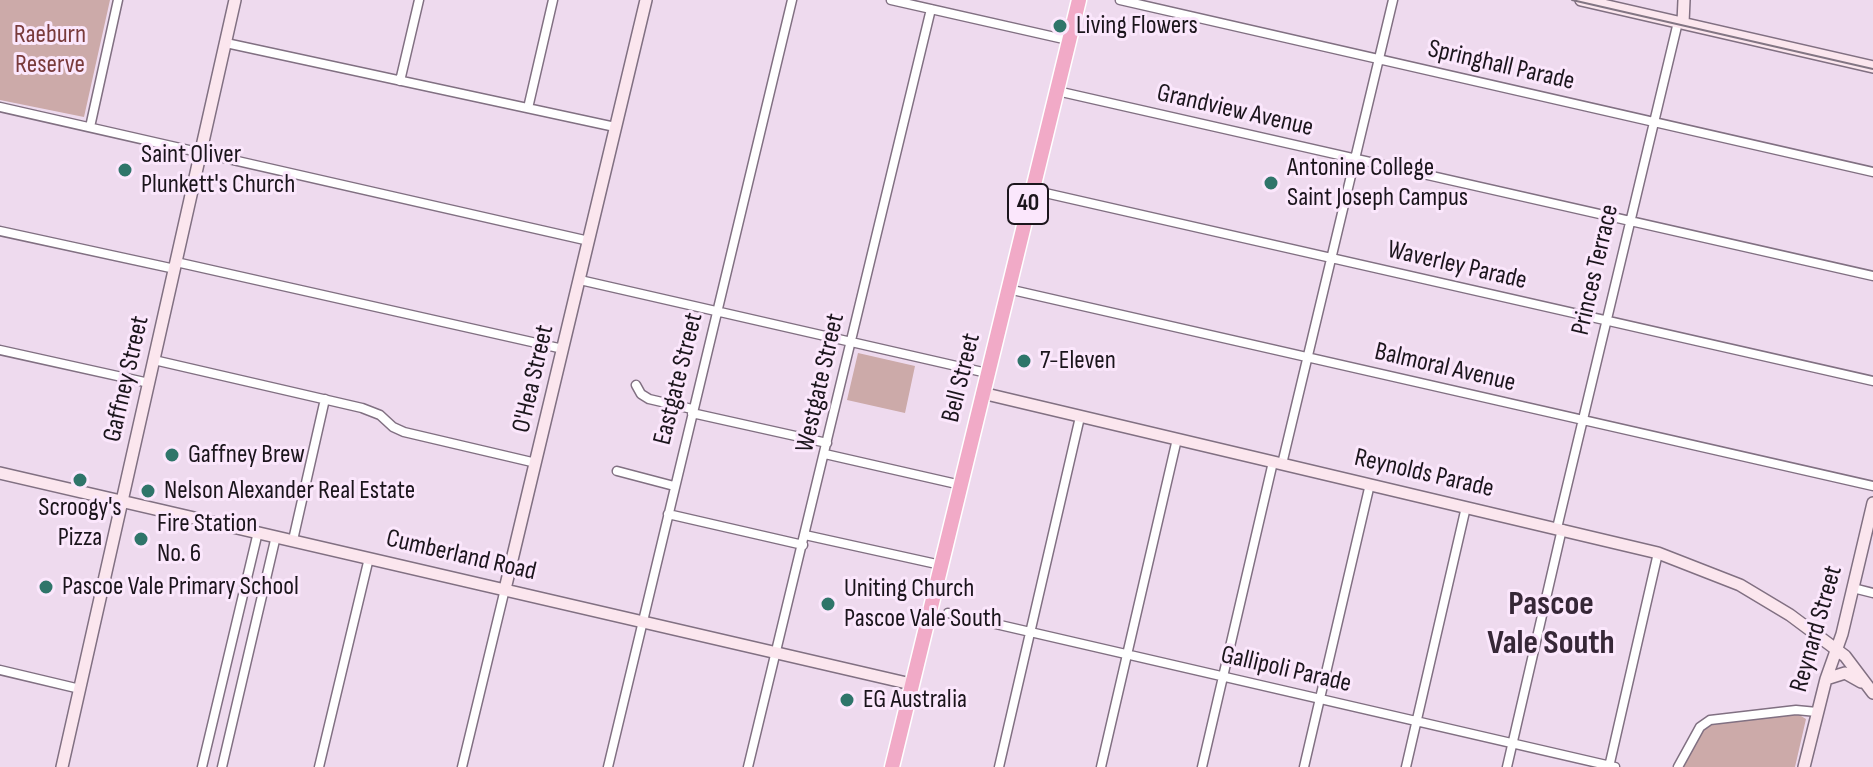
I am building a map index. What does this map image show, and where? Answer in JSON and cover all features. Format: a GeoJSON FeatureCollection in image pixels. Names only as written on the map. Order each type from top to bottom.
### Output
{"type":"FeatureCollection","features":[{"type":"Feature","properties":{"kind":"highway","name":"Bell Street"},"geometry":{"type":"LineString","coordinates":[[892,767],[1079,0]]}},
{"type":"Feature","properties":{"kind":"main road","name":"Gaffney Street"},"geometry":{"type":"LineString","coordinates":[[62,767],[235,0]]}},
{"type":"Feature","properties":{"kind":"main road","name":"O'Hea Street"},"geometry":{"type":"LineString","coordinates":[[505,589],[646,0]]}},
{"type":"Feature","properties":{"kind":"main road"},"geometry":{"type":"LineString","coordinates":[[1581,0],[1873,67]]}},
{"type":"Feature","properties":{"kind":"main road","name":"Princes Terrace"},"geometry":{"type":"LineString","coordinates":[[1678,22],[1683,3]]}},
{"type":"Feature","properties":{"kind":"main road","name":"Reynolds Parade"},"geometry":{"type":"LineString","coordinates":[[982,393],[1658,553],[1755,593],[1835,648],[1852,664],[1871,692]]}},
{"type":"Feature","properties":{"kind":"main road","name":"Cumberland Road"},"geometry":{"type":"LineString","coordinates":[[0,473],[911,684]]}},
{"type":"Feature","properties":{"kind":"main road","name":"Reynard Street"},"geometry":{"type":"LineString","coordinates":[[1804,767],[1826,679],[1842,634],[1873,503]]}},
{"type":"Feature","properties":{"kind":"main road"},"geometry":{"type":"LineString","coordinates":[[1826,679],[1845,673],[1871,692]]}},
{"type":"Feature","properties":{"kind":"street"},"geometry":{"type":"LineString","coordinates":[[90,127],[118,0]]}},
{"type":"Feature","properties":{"kind":"street"},"geometry":{"type":"LineString","coordinates":[[400,81],[419,0]]}},
{"type":"Feature","properties":{"kind":"street"},"geometry":{"type":"LineString","coordinates":[[528,108],[553,0]]}},
{"type":"Feature","properties":{"kind":"street","name":"Eastgate Street"},"geometry":{"type":"LineString","coordinates":[[608,767],[792,0]]}},
{"type":"Feature","properties":{"kind":"street"},"geometry":{"type":"LineString","coordinates":[[891,0],[1068,40]]}},
{"type":"Feature","properties":{"kind":"street","name":"Springhall Parade"},"geometry":{"type":"LineString","coordinates":[[1120,0],[1873,172]]}},
{"type":"Feature","properties":{"kind":"street"},"geometry":{"type":"LineString","coordinates":[[1202,767],[1278,463],[1308,358],[1393,0]]}},
{"type":"Feature","properties":{"kind":"street","name":"Westgate Street"},"geometry":{"type":"LineString","coordinates":[[748,767],[931,9]]}},
{"type":"Feature","properties":{"kind":"street","name":"Princes Terrace"},"geometry":{"type":"LineString","coordinates":[[1507,767],[1583,420],[1678,22]]}},
{"type":"Feature","properties":{"kind":"street"},"geometry":{"type":"LineString","coordinates":[[226,43],[615,127]]}},
{"type":"Feature","properties":{"kind":"street","name":"Grandview Avenue"},"geometry":{"type":"LineString","coordinates":[[1056,91],[1873,276]]}},
{"type":"Feature","properties":{"kind":"street"},"geometry":{"type":"LineString","coordinates":[[0,107],[589,241]]}},
{"type":"Feature","properties":{"kind":"street","name":"Waverley Parade"},"geometry":{"type":"LineString","coordinates":[[1032,190],[1873,381]]}},
{"type":"Feature","properties":{"kind":"street"},"geometry":{"type":"LineString","coordinates":[[0,231],[563,349]]}},
{"type":"Feature","properties":{"kind":"street"},"geometry":{"type":"LineString","coordinates":[[580,280],[987,373]]}},
{"type":"Feature","properties":{"kind":"street","name":"Balmoral Avenue"},"geometry":{"type":"LineString","coordinates":[[1008,289],[1873,486]]}},
{"type":"Feature","properties":{"kind":"street"},"geometry":{"type":"LineString","coordinates":[[0,350],[149,383]]}},
{"type":"Feature","properties":{"kind":"street"},"geometry":{"type":"LineString","coordinates":[[154,360],[368,410],[404,432],[536,463]]}},
{"type":"Feature","properties":{"kind":"street"},"geometry":{"type":"LineString","coordinates":[[636,385],[641,394],[649,399],[827,443]]}},
{"type":"Feature","properties":{"kind":"street"},"geometry":{"type":"LineString","coordinates":[[293,540],[325,399]]}},
{"type":"Feature","properties":{"kind":"street"},"geometry":{"type":"LineString","coordinates":[[999,767],[1080,417]]}},
{"type":"Feature","properties":{"kind":"street"},"geometry":{"type":"LineString","coordinates":[[1101,767],[1177,439]]}},
{"type":"Feature","properties":{"kind":"street"},"geometry":{"type":"LineString","coordinates":[[825,454],[961,485]]}},
{"type":"Feature","properties":{"kind":"street"},"geometry":{"type":"LineString","coordinates":[[617,471],[674,486]]}},
{"type":"Feature","properties":{"kind":"street"},"geometry":{"type":"LineString","coordinates":[[1304,767],[1370,484]]}},
{"type":"Feature","properties":{"kind":"street"},"geometry":{"type":"LineString","coordinates":[[1406,767],[1466,507]]}},
{"type":"Feature","properties":{"kind":"street"},"geometry":{"type":"LineString","coordinates":[[668,514],[803,545]]}},
{"type":"Feature","properties":{"kind":"street"},"geometry":{"type":"LineString","coordinates":[[202,767],[258,532]]}},
{"type":"Feature","properties":{"kind":"street"},"geometry":{"type":"LineString","coordinates":[[805,535],[941,565]]}},
{"type":"Feature","properties":{"kind":"street"},"geometry":{"type":"LineString","coordinates":[[222,767],[276,536]]}},
{"type":"Feature","properties":{"kind":"street"},"geometry":{"type":"LineString","coordinates":[[1611,767],[1658,553]]}},
{"type":"Feature","properties":{"kind":"street"},"geometry":{"type":"LineString","coordinates":[[319,767],[369,558]]}},
{"type":"Feature","properties":{"kind":"street"},"geometry":{"type":"LineString","coordinates":[[1853,588],[1873,593]]}},
{"type":"Feature","properties":{"kind":"street","name":"O'Hea Street"},"geometry":{"type":"LineString","coordinates":[[462,767],[505,589]]}},
{"type":"Feature","properties":{"kind":"street","name":"Gallipoli Parade"},"geometry":{"type":"LineString","coordinates":[[948,613],[1611,767]]}},
{"type":"Feature","properties":{"kind":"street"},"geometry":{"type":"LineString","coordinates":[[0,670],[80,689]]}},
{"type":"Feature","properties":{"kind":"street"},"geometry":{"type":"LineString","coordinates":[[1678,767],[1700,727],[1710,720],[1796,710],[1817,712]]}},
{"type":"Feature","properties":{"kind":"green space","name":"Raeburn Reserve"},"geometry":{"type":"Polygon","coordinates":[[[0,0],[110,0],[84,117],[0,100],[0,0]]]}},
{"type":"Feature","properties":{"kind":"green space"},"geometry":{"type":"Polygon","coordinates":[[[858,353],[915,366],[905,413],[847,400],[858,353]]]}},
{"type":"Feature","properties":{"kind":"green space"},"geometry":{"type":"Polygon","coordinates":[[[1796,713],[1806,719],[1795,767],[1682,767],[1702,730],[1713,723],[1796,713]]]}},
{"type":"Feature","properties":{"kind":"tram line"},"geometry":{"type":"LineString","coordinates":[[1572,0],[1873,69]]}},
{"type":"Feature","properties":{"kind":"place","name":"Living Flowers"},"geometry":{"type":"Point","coordinates":[1060,26]}},
{"type":"Feature","properties":{"kind":"place","name":"Saint Oliver Plunkett's Church"},"geometry":{"type":"Point","coordinates":[125,170]}},
{"type":"Feature","properties":{"kind":"place","name":"Antonine College Saint Joseph Campus"},"geometry":{"type":"Point","coordinates":[1271,183]}},
{"type":"Feature","properties":{"kind":"place","name":"7-Eleven"},"geometry":{"type":"Point","coordinates":[1024,361]}},
{"type":"Feature","properties":{"kind":"place","name":"Gaffney Brew"},"geometry":{"type":"Point","coordinates":[172,455]}},
{"type":"Feature","properties":{"kind":"place","name":"Scroogy's Pizza"},"geometry":{"type":"Point","coordinates":[80,480]}},
{"type":"Feature","properties":{"kind":"place","name":"Nelson Alexander Real Estate"},"geometry":{"type":"Point","coordinates":[148,491]}},
{"type":"Feature","properties":{"kind":"place","name":"Fire Station No. 6"},"geometry":{"type":"Point","coordinates":[141,539]}},
{"type":"Feature","properties":{"kind":"place","name":"Pascoe Vale Primary School"},"geometry":{"type":"Point","coordinates":[46,587]}},
{"type":"Feature","properties":{"kind":"place","name":"Uniting Church Pascoe Vale South"},"geometry":{"type":"Point","coordinates":[828,604]}},
{"type":"Feature","properties":{"kind":"place","name":"EG Australia"},"geometry":{"type":"Point","coordinates":[847,700]}},
{"type":"Feature","properties":{"kind":"district","name":"Pascoe Vale South"},"geometry":{"type":"Point","coordinates":[1551,624]}}]}
